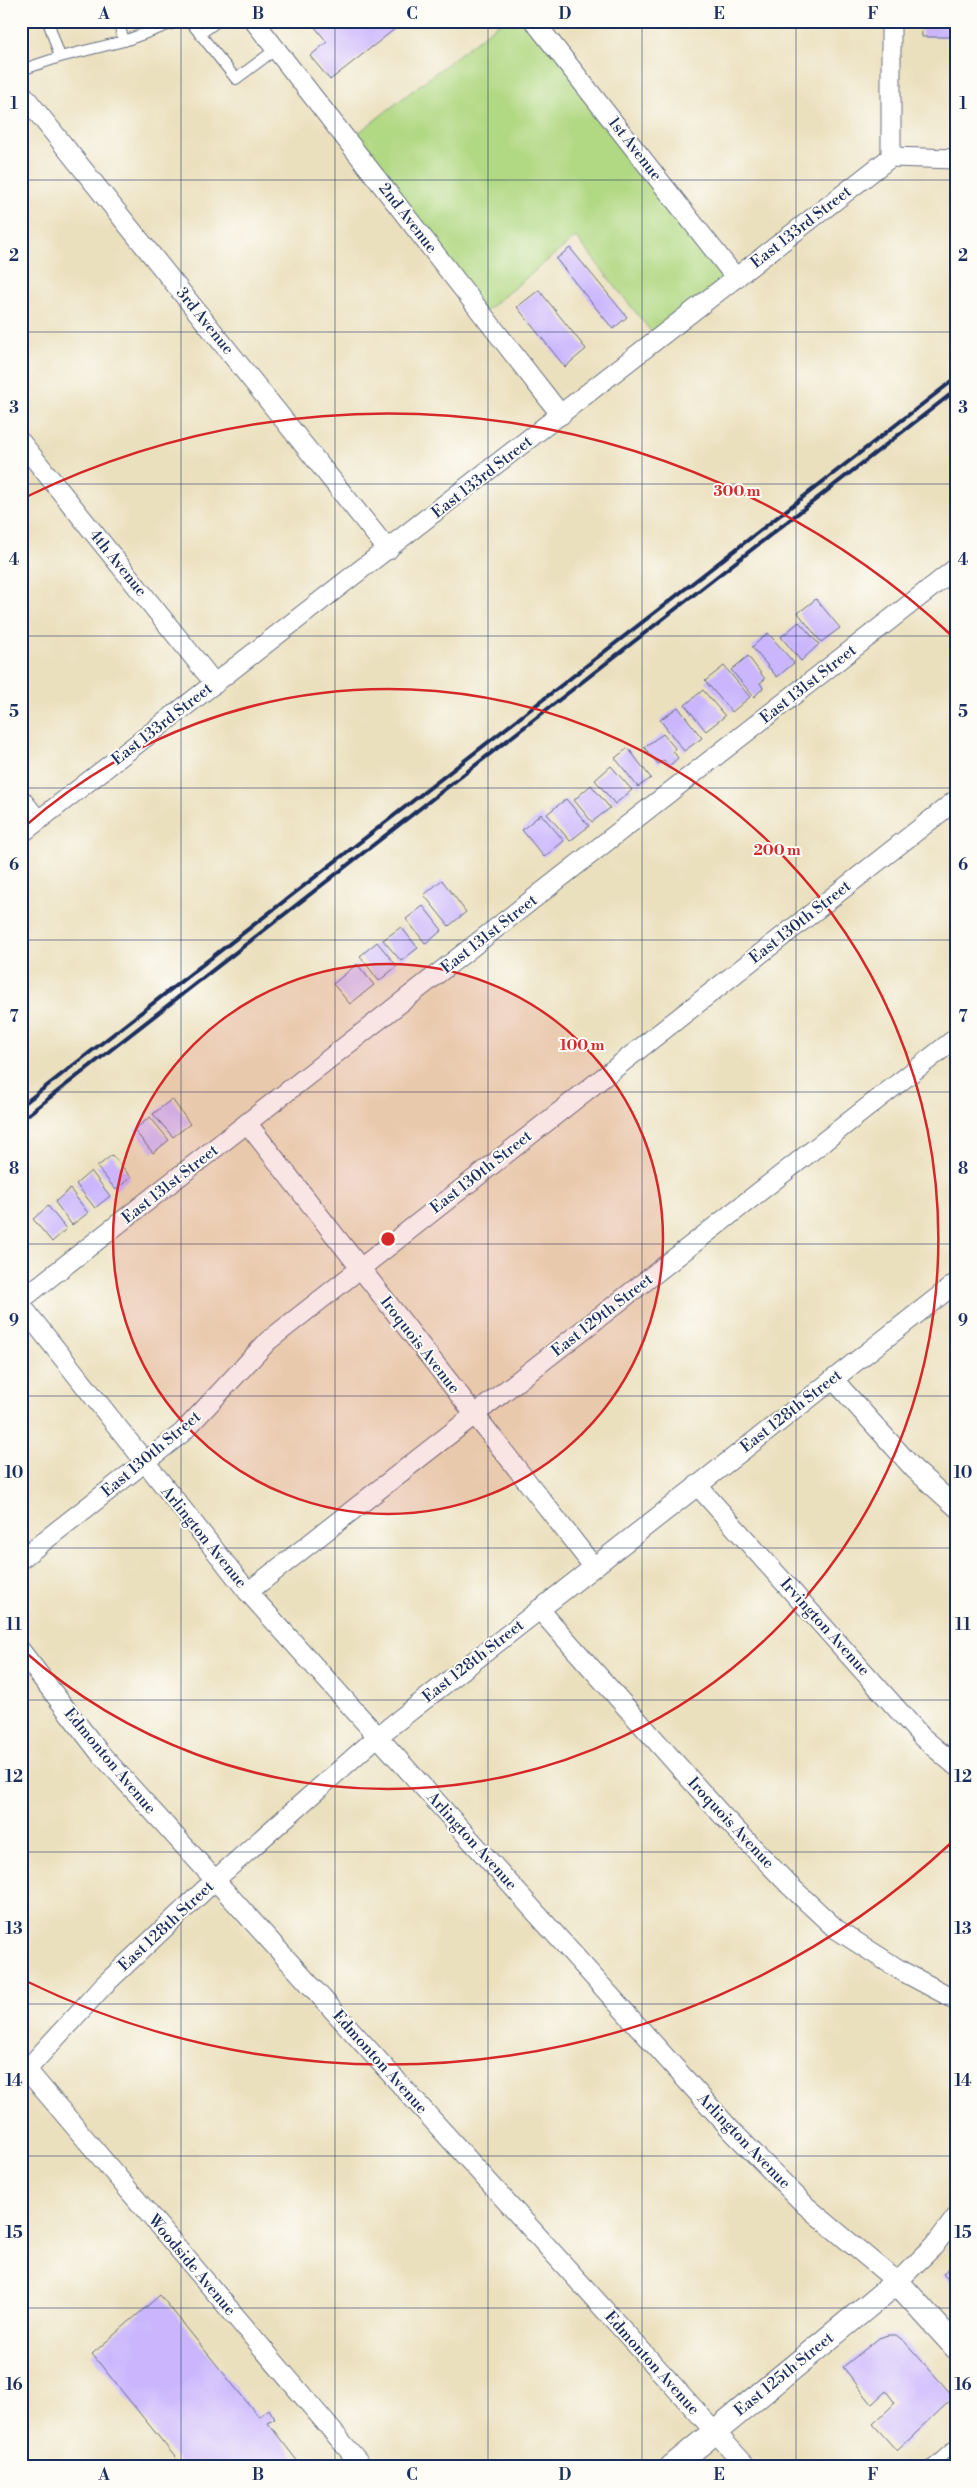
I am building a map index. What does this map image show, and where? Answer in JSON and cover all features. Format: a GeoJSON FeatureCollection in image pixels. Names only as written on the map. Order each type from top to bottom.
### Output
{"type":"FeatureCollection","features":[{"type":"Feature","properties":{"kind":"street","name":"2nd Avenue"},"geometry":{"type":"LineString","coordinates":[[254,21],[561,415]]}},
{"type":"Feature","properties":{"kind":"street","name":"1st Avenue"},"geometry":{"type":"LineString","coordinates":[[534,21],[736,278]]}},
{"type":"Feature","properties":{"kind":"street"},"geometry":{"type":"LineString","coordinates":[[891,21],[891,157],[956,159]]}},
{"type":"Feature","properties":{"kind":"street","name":"3rd Avenue"},"geometry":{"type":"LineString","coordinates":[[21,92],[388,550]]}},
{"type":"Feature","properties":{"kind":"street","name":"East 133rd Street"},"geometry":{"type":"LineString","coordinates":[[21,834],[891,157]]}},
{"type":"Feature","properties":{"kind":"street","name":"4th Avenue"},"geometry":{"type":"LineString","coordinates":[[21,442],[215,684]]}},
{"type":"Feature","properties":{"kind":"street","name":"East 131st Street"},"geometry":{"type":"LineString","coordinates":[[21,1300],[956,568]]}},
{"type":"Feature","properties":{"kind":"street"},"geometry":{"type":"LineString","coordinates":[[21,799],[38,820]]}},
{"type":"Feature","properties":{"kind":"street","name":"East 130th Street"},"geometry":{"type":"LineString","coordinates":[[21,1559],[182,1433],[268,1341],[359,1267],[956,800]]}},
{"type":"Feature","properties":{"kind":"street","name":"East 129th Street"},"geometry":{"type":"LineString","coordinates":[[248,1592],[956,1038]]}},
{"type":"Feature","properties":{"kind":"street","name":"Iroquois Avenue"},"geometry":{"type":"LineString","coordinates":[[247,1123],[593,1566]]}},
{"type":"Feature","properties":{"kind":"street","name":"East 128th Street"},"geometry":{"type":"LineString","coordinates":[[23,2070],[103,1986],[215,1880],[377,1737],[956,1282]]}},
{"type":"Feature","properties":{"kind":"street","name":"Arlington Avenue"},"geometry":{"type":"LineString","coordinates":[[21,1305],[248,1592],[377,1737],[731,2130],[806,2206],[897,2282],[956,2347]]}},
{"type":"Feature","properties":{"kind":"street"},"geometry":{"type":"LineString","coordinates":[[833,1379],[914,1469],[956,1507]]}},
{"type":"Feature","properties":{"kind":"street","name":"Irvington Avenue"},"geometry":{"type":"LineString","coordinates":[[697,1484],[922,1737],[956,1766]]}},
{"type":"Feature","properties":{"kind":"street","name":"Iroquois Avenue"},"geometry":{"type":"LineString","coordinates":[[539,1608],[720,1813],[789,1885],[836,1929],[900,1970],[956,2000]]}},
{"type":"Feature","properties":{"kind":"street","name":"Edmonton Avenue"},"geometry":{"type":"LineString","coordinates":[[21,1651],[99,1752],[747,2467]]}},
{"type":"Feature","properties":{"kind":"street","name":"Woodside Avenue"},"geometry":{"type":"LineString","coordinates":[[23,2070],[363,2467]]}},
{"type":"Feature","properties":{"kind":"street"},"geometry":{"type":"LineString","coordinates":[[897,2282],[934,2246],[956,2217]]}},
{"type":"Feature","properties":{"kind":"street","name":"East 125th Street"},"geometry":{"type":"LineString","coordinates":[[672,2467],[897,2282]]}},
{"type":"Feature","properties":{"kind":"lane"},"geometry":{"type":"LineString","coordinates":[[48,21],[60,57]]}},
{"type":"Feature","properties":{"kind":"lane"},"geometry":{"type":"LineString","coordinates":[[118,21],[124,40]]}},
{"type":"Feature","properties":{"kind":"lane"},"geometry":{"type":"LineString","coordinates":[[21,70],[60,57],[124,40],[179,21]]}},
{"type":"Feature","properties":{"kind":"lane"},"geometry":{"type":"LineString","coordinates":[[190,21],[236,79],[276,49]]}},
{"type":"Feature","properties":{"kind":"lane"},"geometry":{"type":"LineString","coordinates":[[200,34],[218,21]]}},
{"type":"Feature","properties":{"kind":"lane"},"geometry":{"type":"LineString","coordinates":[[930,2467],[956,2444]]}},
{"type":"Feature","properties":{"kind":"green space"},"geometry":{"type":"Polygon","coordinates":[[[502,21],[534,21],[736,278],[657,339],[576,237],[482,314],[348,141],[502,21]]]}},
{"type":"Feature","properties":{"kind":"building"},"geometry":{"type":"Polygon","coordinates":[[[310,21],[405,21],[330,80],[310,56],[327,42],[310,21]]]}},
{"type":"Feature","properties":{"kind":"building"},"geometry":{"type":"Polygon","coordinates":[[[921,21],[956,21],[956,37],[922,37],[921,21]]]}},
{"type":"Feature","properties":{"kind":"building"},"geometry":{"type":"Polygon","coordinates":[[[570,248],[627,317],[613,329],[556,259],[570,248]]]}},
{"type":"Feature","properties":{"kind":"building"},"geometry":{"type":"Polygon","coordinates":[[[539,290],[586,349],[565,367],[517,307],[539,290]]]}},
{"type":"Feature","properties":{"kind":"building"},"geometry":{"type":"Polygon","coordinates":[[[816,599],[840,628],[821,642],[798,613],[816,599]]]}},
{"type":"Feature","properties":{"kind":"building"},"geometry":{"type":"Polygon","coordinates":[[[799,622],[819,644],[801,661],[781,637],[799,622]]]}},
{"type":"Feature","properties":{"kind":"building"},"geometry":{"type":"Polygon","coordinates":[[[768,633],[794,663],[777,677],[752,647],[768,633]]]}},
{"type":"Feature","properties":{"kind":"building"},"geometry":{"type":"Polygon","coordinates":[[[748,656],[765,679],[760,683],[763,688],[754,697],[731,670],[748,656]]]}},
{"type":"Feature","properties":{"kind":"building"},"geometry":{"type":"Polygon","coordinates":[[[724,666],[750,697],[732,712],[705,681],[724,666]]]}},
{"type":"Feature","properties":{"kind":"building"},"geometry":{"type":"Polygon","coordinates":[[[703,690],[725,716],[706,731],[685,705],[703,690]]]}},
{"type":"Feature","properties":{"kind":"building"},"geometry":{"type":"Polygon","coordinates":[[[678,707],[702,738],[684,751],[660,720],[678,707]]]}},
{"type":"Feature","properties":{"kind":"building"},"geometry":{"type":"Polygon","coordinates":[[[663,734],[675,748],[673,751],[678,758],[669,766],[664,760],[658,764],[644,747],[663,734]]]}},
{"type":"Feature","properties":{"kind":"building"},"geometry":{"type":"Polygon","coordinates":[[[628,748],[651,778],[638,787],[615,758],[628,748]]]}},
{"type":"Feature","properties":{"kind":"building"},"geometry":{"type":"Polygon","coordinates":[[[611,766],[632,790],[615,804],[595,780],[611,766]]]}},
{"type":"Feature","properties":{"kind":"building"},"geometry":{"type":"Polygon","coordinates":[[[591,785],[610,808],[592,822],[574,800],[591,785]]]}},
{"type":"Feature","properties":{"kind":"building"},"geometry":{"type":"Polygon","coordinates":[[[566,799],[589,826],[570,841],[547,814],[566,799]]]}},
{"type":"Feature","properties":{"kind":"building"},"geometry":{"type":"Polygon","coordinates":[[[541,814],[564,841],[544,857],[522,830],[541,814]]]}},
{"type":"Feature","properties":{"kind":"building"},"geometry":{"type":"Polygon","coordinates":[[[442,880],[466,912],[449,926],[424,895],[442,880]]]}},
{"type":"Feature","properties":{"kind":"building"},"geometry":{"type":"Polygon","coordinates":[[[423,906],[442,930],[426,944],[406,919],[423,906]]]}},
{"type":"Feature","properties":{"kind":"building"},"geometry":{"type":"Polygon","coordinates":[[[401,927],[418,948],[401,961],[383,940],[401,927]]]}},
{"type":"Feature","properties":{"kind":"building"},"geometry":{"type":"Polygon","coordinates":[[[377,942],[397,966],[379,981],[360,956],[377,942]]]}},
{"type":"Feature","properties":{"kind":"building"},"geometry":{"type":"Polygon","coordinates":[[[357,964],[374,985],[350,1004],[333,984],[357,964]]]}},
{"type":"Feature","properties":{"kind":"building"},"geometry":{"type":"Polygon","coordinates":[[[172,1099],[190,1124],[173,1137],[153,1114],[172,1099]]]}},
{"type":"Feature","properties":{"kind":"building"},"geometry":{"type":"Polygon","coordinates":[[[150,1117],[169,1140],[153,1153],[134,1130],[150,1117]]]}},
{"type":"Feature","properties":{"kind":"building"},"geometry":{"type":"Polygon","coordinates":[[[112,1155],[131,1177],[116,1190],[97,1167],[112,1155]]]}},
{"type":"Feature","properties":{"kind":"building"},"geometry":{"type":"Polygon","coordinates":[[[91,1171],[110,1196],[95,1208],[76,1184],[91,1171]]]}},
{"type":"Feature","properties":{"kind":"building"},"geometry":{"type":"Polygon","coordinates":[[[70,1189],[88,1213],[72,1225],[55,1202],[70,1189]]]}},
{"type":"Feature","properties":{"kind":"building"},"geometry":{"type":"Polygon","coordinates":[[[48,1206],[66,1229],[52,1242],[33,1219],[48,1206]]]}},
{"type":"Feature","properties":{"kind":"building"},"geometry":{"type":"Polygon","coordinates":[[[956,2262],[956,2288],[943,2274],[956,2262]]]}},
{"type":"Feature","properties":{"kind":"building"},"geometry":{"type":"Polygon","coordinates":[[[160,2295],[259,2417],[269,2409],[275,2419],[268,2423],[302,2467],[183,2467],[92,2354],[160,2295]]]}},
{"type":"Feature","properties":{"kind":"building"},"geometry":{"type":"Polygon","coordinates":[[[896,2335],[905,2342],[954,2397],[897,2451],[873,2424],[895,2403],[886,2391],[872,2404],[843,2367],[879,2338],[896,2335]]]}},
{"type":"Feature","properties":{"kind":"railway"},"geometry":{"type":"LineString","coordinates":[[21,1106],[956,378]]}},
{"type":"Feature","properties":{"kind":"railway"},"geometry":{"type":"LineString","coordinates":[[21,1120],[956,390]]}}]}
